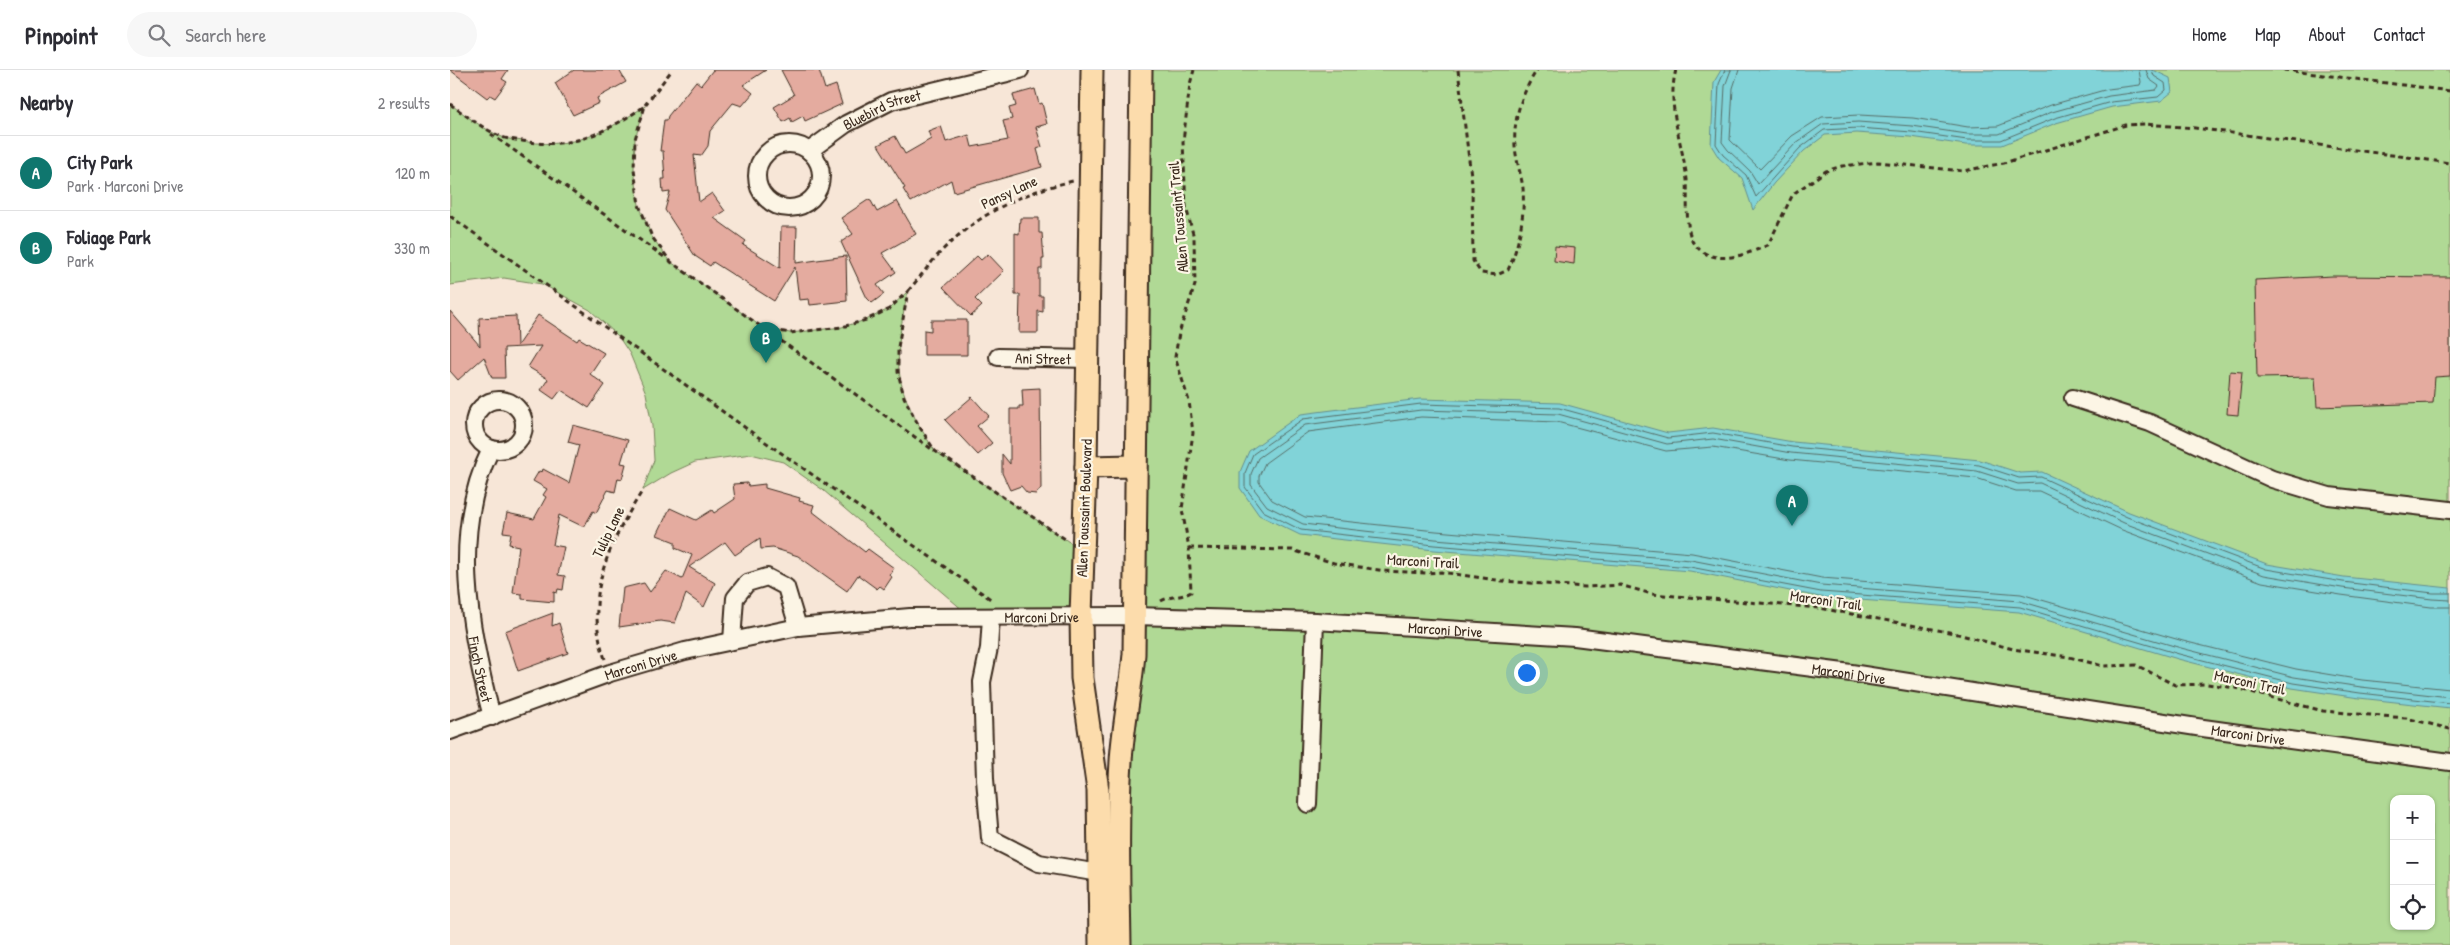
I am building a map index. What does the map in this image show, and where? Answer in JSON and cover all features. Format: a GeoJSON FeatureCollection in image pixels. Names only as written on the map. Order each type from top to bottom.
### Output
{"type":"FeatureCollection","features":[{"type":"Feature","properties":{"kind":"main road","name":"Allen Toussaint Boulevard"},"geometry":{"type":"LineString","coordinates":[[1092,70],[1086,467],[1081,616],[1082,678],[1098,790],[1100,945]]}},
{"type":"Feature","properties":{"kind":"main road"},"geometry":{"type":"LineString","coordinates":[[1120,945],[1118,804],[1121,757],[1132,680],[1134,616],[1142,70]]}},
{"type":"Feature","properties":{"kind":"main road"},"geometry":{"type":"LineString","coordinates":[[1086,467],[1135,466]]}},
{"type":"Feature","properties":{"kind":"street","name":"Bluebird Street"},"geometry":{"type":"LineString","coordinates":[[809,151],[846,124],[891,101],[1020,70]]}},
{"type":"Feature","properties":{"kind":"street","name":"Ani Street"},"geometry":{"type":"LineString","coordinates":[[998,357],[1088,359]]}},
{"type":"Feature","properties":{"kind":"street"},"geometry":{"type":"LineString","coordinates":[[2073,398],[2150,423],[2272,479],[2329,496],[2450,510]]}},
{"type":"Feature","properties":{"kind":"street","name":"Finch Street"},"geometry":{"type":"LineString","coordinates":[[491,449],[479,468],[468,507],[461,550],[465,612],[492,717]]}},
{"type":"Feature","properties":{"kind":"street"},"geometry":{"type":"LineString","coordinates":[[732,641],[735,598],[747,583],[767,577],[786,587],[798,627]]}},
{"type":"Feature","properties":{"kind":"street","name":"Marconi Drive"},"geometry":{"type":"LineString","coordinates":[[450,731],[610,673],[685,651],[798,627],[910,618],[1134,616],[1315,621],[1574,637],[1851,673],[2203,728],[2450,762]]}},
{"type":"Feature","properties":{"kind":"street"},"geometry":{"type":"LineString","coordinates":[[992,617],[989,648],[982,682],[984,779],[990,838],[1039,863],[1099,872]]}},
{"type":"Feature","properties":{"kind":"street"},"geometry":{"type":"LineString","coordinates":[[1308,804],[1315,621]]}},
{"type":"Feature","properties":{"kind":"path"},"geometry":{"type":"LineString","coordinates":[[671,262],[652,237],[639,205],[634,169],[635,138],[645,106],[672,70]]}},
{"type":"Feature","properties":{"kind":"path","name":"Allen Toussaint Trail"},"geometry":{"type":"LineString","coordinates":[[1159,602],[1168,597],[1184,597],[1191,592],[1189,548],[1182,509],[1194,433],[1189,401],[1175,357],[1179,333],[1195,285],[1194,238],[1186,207],[1183,142],[1190,84],[1194,70]]}},
{"type":"Feature","properties":{"kind":"path"},"geometry":{"type":"LineString","coordinates":[[1458,70],[1472,184],[1473,261],[1481,273],[1497,275],[1508,270],[1520,228],[1523,189],[1515,147],[1516,126],[1519,107],[1537,70]]}},
{"type":"Feature","properties":{"kind":"path"},"geometry":{"type":"LineString","coordinates":[[1676,70],[1673,106],[1686,176],[1692,242],[1701,251],[1721,257],[1744,254],[1768,245],[1793,194],[1826,171],[1842,166],[1878,162],[1963,172],[2004,163],[2126,125],[2145,124],[2195,128],[2450,163]]}},
{"type":"Feature","properties":{"kind":"path"},"geometry":{"type":"LineString","coordinates":[[2284,70],[2450,91]]}},
{"type":"Feature","properties":{"kind":"path"},"geometry":{"type":"LineString","coordinates":[[450,104],[935,451],[1084,552]]}},
{"type":"Feature","properties":{"kind":"path"},"geometry":{"type":"LineString","coordinates":[[482,127],[503,138],[543,144],[575,142],[611,128],[645,106]]}},
{"type":"Feature","properties":{"kind":"path","name":"Pansy Lane"},"geometry":{"type":"LineString","coordinates":[[763,328],[790,333],[842,327],[866,320],[889,308],[908,291],[949,243],[979,218],[1014,199],[1052,185],[1090,177]]}},
{"type":"Feature","properties":{"kind":"path"},"geometry":{"type":"LineString","coordinates":[[450,216],[754,434],[1015,617]]}},
{"type":"Feature","properties":{"kind":"path"},"geometry":{"type":"LineString","coordinates":[[908,291],[898,347],[898,372],[904,397],[935,451]]}},
{"type":"Feature","properties":{"kind":"path","name":"Tulip Lane"},"geometry":{"type":"LineString","coordinates":[[610,673],[599,643],[596,605],[605,558],[621,524],[643,490]]}},
{"type":"Feature","properties":{"kind":"path","name":"Marconi Trail"},"geometry":{"type":"LineString","coordinates":[[1189,548],[1292,550],[1334,562],[1385,571],[1441,572],[1503,581],[1586,587],[1620,586],[1652,594],[1820,608],[1954,633],[2013,649],[2069,657],[2103,666],[2136,665],[2175,685],[2207,684],[2236,688],[2323,711],[2406,718],[2450,729]]}},
{"type":"Feature","properties":{"kind":"green space"},"geometry":{"type":"Polygon","coordinates":[[[1141,70],[2450,70],[2450,945],[1128,945],[1121,757],[1141,70]]]}},
{"type":"Feature","properties":{"kind":"green space"},"geometry":{"type":"Polygon","coordinates":[[[450,104],[502,137],[545,143],[561,143],[590,136],[617,123],[645,106],[635,139],[634,169],[639,205],[652,237],[671,262],[763,328],[790,333],[842,327],[866,320],[889,309],[908,291],[898,358],[904,392],[921,429],[935,451],[1084,552],[1081,616],[971,617],[823,490],[783,462],[751,454],[695,462],[671,473],[643,490],[654,460],[652,426],[646,393],[630,354],[618,336],[590,310],[542,284],[504,278],[450,285],[450,104]]]}},
{"type":"Feature","properties":{"kind":"water"},"geometry":{"type":"Polygon","coordinates":[[[1721,70],[2153,70],[2170,78],[2172,92],[2161,101],[2112,107],[2056,123],[2002,145],[1966,145],[1911,137],[1857,133],[1825,135],[1804,151],[1774,183],[1753,210],[1742,178],[1719,158],[1711,145],[1714,82],[1721,70]]]}},
{"type":"Feature","properties":{"kind":"water"},"geometry":{"type":"Polygon","coordinates":[[[1420,399],[1560,403],[1668,433],[1713,428],[1793,442],[1980,460],[2020,473],[2042,472],[2129,512],[2267,564],[2344,577],[2450,588],[2450,708],[2359,698],[2292,688],[2178,659],[2019,612],[1820,597],[1690,571],[1434,550],[1300,535],[1259,515],[1240,488],[1240,472],[1249,451],[1301,414],[1420,399]]]}},
{"type":"Feature","properties":{"kind":"building"},"geometry":{"type":"Polygon","coordinates":[[[450,70],[508,70],[502,79],[507,82],[495,98],[490,95],[487,98],[450,70]]]}},
{"type":"Feature","properties":{"kind":"building"},"geometry":{"type":"Polygon","coordinates":[[[574,70],[619,70],[626,82],[597,98],[599,103],[573,115],[555,83],[574,70]]]}},
{"type":"Feature","properties":{"kind":"building"},"geometry":{"type":"Polygon","coordinates":[[[713,70],[766,70],[743,85],[753,93],[742,106],[733,103],[710,131],[708,146],[701,156],[694,155],[699,202],[712,193],[725,211],[714,218],[746,241],[743,245],[780,268],[781,227],[797,227],[796,263],[846,256],[847,301],[810,305],[809,299],[799,300],[795,267],[774,301],[713,262],[710,266],[695,256],[665,210],[670,192],[663,193],[662,179],[665,179],[663,151],[660,151],[664,120],[667,120],[668,116],[696,81],[701,85],[713,70]]]}},
{"type":"Feature","properties":{"kind":"building"},"geometry":{"type":"Polygon","coordinates":[[[781,70],[819,70],[825,89],[836,85],[842,104],[805,121],[803,116],[792,122],[790,118],[783,122],[774,107],[794,95],[781,70]]]}},
{"type":"Feature","properties":{"kind":"building"},"geometry":{"type":"Polygon","coordinates":[[[1035,89],[1039,104],[1042,103],[1047,124],[1036,127],[1042,147],[1037,149],[1042,167],[954,192],[951,180],[911,202],[903,189],[905,188],[878,145],[895,136],[905,154],[931,139],[928,131],[941,126],[946,142],[969,135],[972,147],[1008,140],[1003,121],[1012,119],[1009,108],[1016,106],[1013,95],[1035,89]]]}},
{"type":"Feature","properties":{"kind":"building"},"geometry":{"type":"Polygon","coordinates":[[[868,200],[871,201],[877,212],[897,201],[916,234],[882,253],[896,272],[877,285],[884,294],[872,303],[867,298],[841,242],[853,234],[841,218],[868,200]]]}},
{"type":"Feature","properties":{"kind":"building"},"geometry":{"type":"Polygon","coordinates":[[[1020,218],[1039,218],[1039,233],[1042,233],[1044,259],[1042,259],[1042,269],[1039,269],[1039,296],[1043,296],[1043,312],[1038,311],[1038,333],[1019,333],[1020,295],[1015,295],[1015,233],[1019,234],[1020,218]]]}},
{"type":"Feature","properties":{"kind":"building"},"geometry":{"type":"Polygon","coordinates":[[[1555,246],[1575,248],[1574,264],[1554,261],[1555,246]]]}},
{"type":"Feature","properties":{"kind":"building"},"geometry":{"type":"Polygon","coordinates":[[[988,254],[1004,271],[975,299],[982,306],[971,316],[943,287],[977,256],[981,260],[988,254]]]}},
{"type":"Feature","properties":{"kind":"building"},"geometry":{"type":"Polygon","coordinates":[[[2333,276],[2450,277],[2450,376],[2435,377],[2433,403],[2317,407],[2315,377],[2257,378],[2255,280],[2333,276]]]}},
{"type":"Feature","properties":{"kind":"building"},"geometry":{"type":"Polygon","coordinates":[[[450,311],[480,346],[479,318],[516,316],[517,346],[538,315],[577,341],[579,338],[604,353],[590,374],[605,385],[589,408],[561,390],[554,399],[541,390],[548,379],[528,367],[541,346],[504,348],[505,378],[492,378],[484,357],[458,380],[450,371],[450,311]]]}},
{"type":"Feature","properties":{"kind":"building"},"geometry":{"type":"Polygon","coordinates":[[[931,320],[967,320],[967,355],[924,355],[924,330],[931,331],[931,320]]]}},
{"type":"Feature","properties":{"kind":"building"},"geometry":{"type":"Polygon","coordinates":[[[2230,371],[2242,372],[2238,415],[2227,414],[2230,371]]]}},
{"type":"Feature","properties":{"kind":"building"},"geometry":{"type":"Polygon","coordinates":[[[1040,388],[1041,488],[1036,494],[1027,493],[1021,486],[1010,490],[1002,473],[1002,454],[1010,464],[1010,409],[1019,409],[1019,406],[1023,406],[1022,389],[1040,388]]]}},
{"type":"Feature","properties":{"kind":"building"},"geometry":{"type":"Polygon","coordinates":[[[972,397],[989,416],[977,426],[992,443],[978,455],[945,420],[972,397]]]}},
{"type":"Feature","properties":{"kind":"building"},"geometry":{"type":"Polygon","coordinates":[[[573,425],[628,440],[621,463],[626,464],[622,479],[618,478],[615,492],[608,490],[596,513],[593,511],[584,527],[559,515],[553,545],[564,547],[558,575],[565,576],[563,590],[558,589],[557,593],[554,592],[554,602],[522,599],[522,594],[513,593],[519,546],[509,544],[511,533],[503,532],[507,513],[534,519],[546,497],[543,495],[547,489],[533,481],[539,471],[542,472],[543,469],[569,483],[579,445],[568,442],[573,425]]]}},
{"type":"Feature","properties":{"kind":"building"},"geometry":{"type":"Polygon","coordinates":[[[747,483],[748,486],[765,484],[765,488],[800,498],[799,501],[814,505],[812,511],[865,552],[868,549],[894,568],[889,575],[892,577],[884,589],[880,586],[877,589],[858,575],[847,591],[798,556],[773,548],[761,549],[760,538],[735,555],[725,542],[689,567],[715,583],[704,607],[686,594],[675,623],[660,621],[619,627],[623,588],[644,583],[650,592],[666,571],[682,579],[692,555],[675,548],[675,542],[657,535],[670,508],[696,520],[712,510],[714,513],[735,499],[733,484],[747,483]]]}},
{"type":"Feature","properties":{"kind":"building"},"geometry":{"type":"Polygon","coordinates":[[[553,613],[552,626],[559,623],[568,653],[518,671],[505,631],[553,613]]]}},
{"type":"Feature","properties":{"kind":"place","name":"Foliage Park"},"geometry":{"type":"Point","coordinates":[766,363]}},
{"type":"Feature","properties":{"kind":"place","name":"City Park"},"geometry":{"type":"Point","coordinates":[1792,526]}}]}
